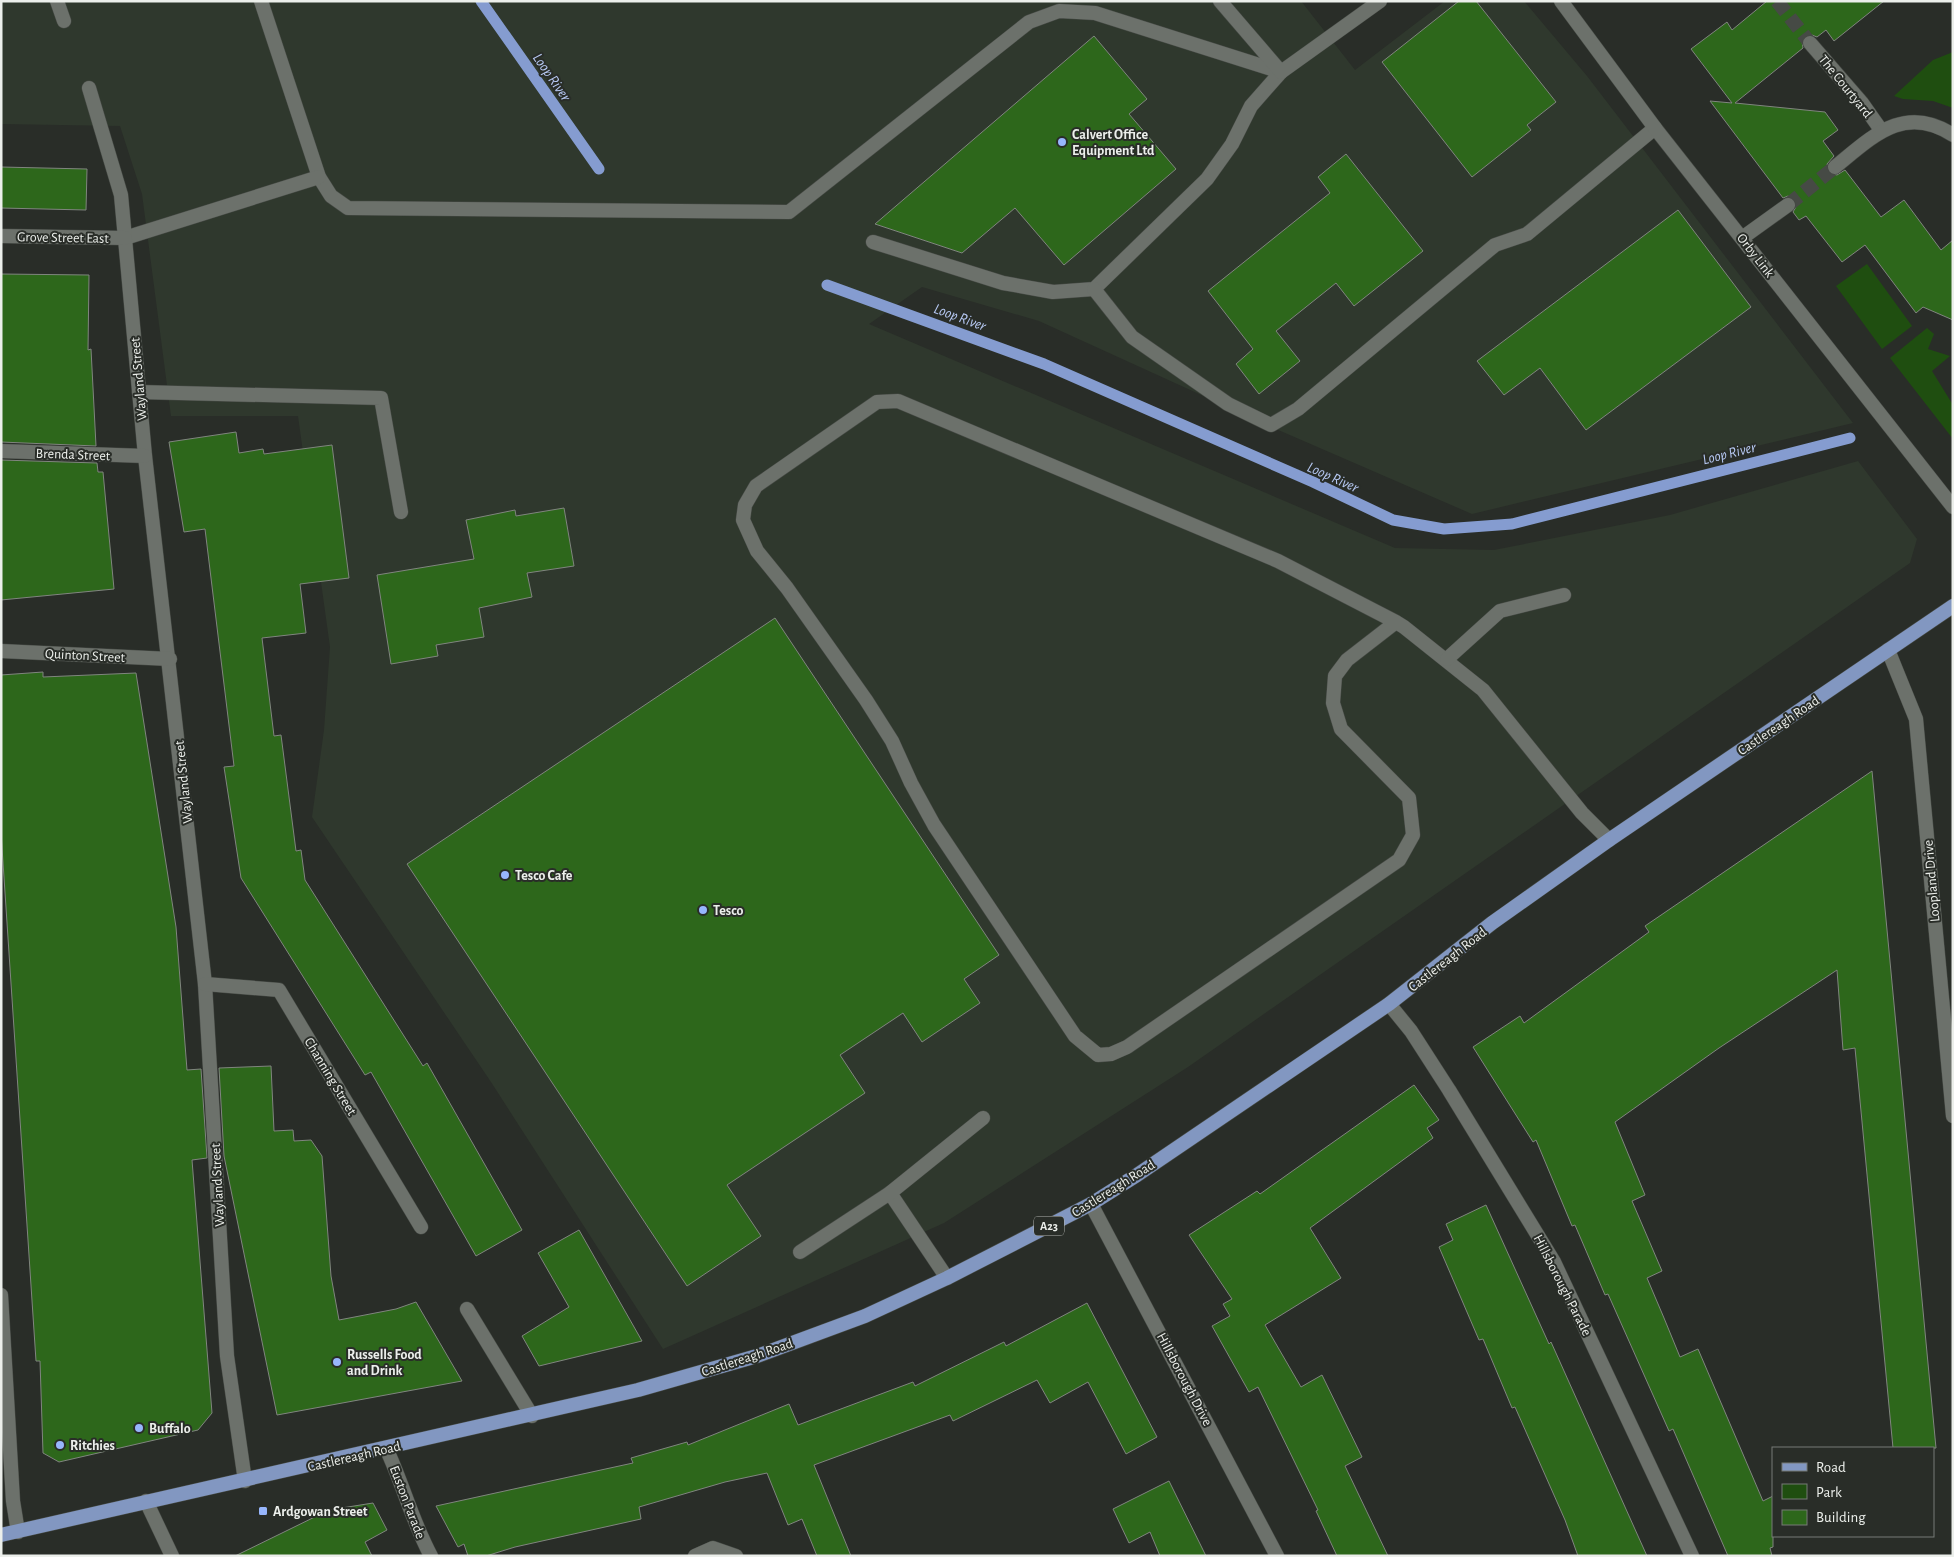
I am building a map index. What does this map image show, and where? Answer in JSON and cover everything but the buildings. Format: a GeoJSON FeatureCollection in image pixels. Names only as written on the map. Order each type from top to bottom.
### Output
{"type":"FeatureCollection","features":[{"type":"Feature","properties":{"kind":"main road","name":"Castlereagh Road"},"geometry":{"type":"LineString","coordinates":[[1,1535],[532,1416],[638,1390],[758,1356],[865,1316],[947,1278],[1091,1204],[1389,1004],[1492,923],[1609,840],[1888,650],[1951,612]]}},
{"type":"Feature","properties":{"kind":"street"},"geometry":{"type":"LineString","coordinates":[[57,1],[64,21]]}},
{"type":"Feature","properties":{"kind":"street"},"geometry":{"type":"LineString","coordinates":[[261,1],[319,177],[331,196],[348,208],[789,212],[1029,22],[1059,11],[1103,16],[1281,72]]}},
{"type":"Feature","properties":{"kind":"street"},"geometry":{"type":"LineString","coordinates":[[1220,1],[1281,72]]}},
{"type":"Feature","properties":{"kind":"street"},"geometry":{"type":"LineString","coordinates":[[873,242],[1003,282],[1053,292],[1094,290],[1207,179],[1232,144],[1251,106],[1281,72],[1380,1]]}},
{"type":"Feature","properties":{"kind":"street","name":"Orby Link"},"geometry":{"type":"LineString","coordinates":[[1562,1],[1655,128],[1953,507]]}},
{"type":"Feature","properties":{"kind":"street","name":"The Courtyard"},"geometry":{"type":"LineString","coordinates":[[1810,43],[1862,103],[1881,130]]}},
{"type":"Feature","properties":{"kind":"street","name":"Wayland Street"},"geometry":{"type":"LineString","coordinates":[[89,88],[121,195],[145,456],[170,659],[205,984],[228,1356],[245,1480]]}},
{"type":"Feature","properties":{"kind":"street","name":"The Courtyard"},"geometry":{"type":"LineString","coordinates":[[1835,167],[1881,130],[1906,122],[1936,126],[1953,135]]}},
{"type":"Feature","properties":{"kind":"street"},"geometry":{"type":"LineString","coordinates":[[1094,290],[1132,337],[1228,404],[1271,425],[1298,409],[1495,245],[1527,234],[1655,128]]}},
{"type":"Feature","properties":{"kind":"street","name":"Grove Street East"},"geometry":{"type":"LineString","coordinates":[[1,236],[125,238],[319,177]]}},
{"type":"Feature","properties":{"kind":"street"},"geometry":{"type":"LineString","coordinates":[[1742,238],[1788,205]]}},
{"type":"Feature","properties":{"kind":"street"},"geometry":{"type":"LineString","coordinates":[[139,392],[381,398],[401,512]]}},
{"type":"Feature","properties":{"kind":"street"},"geometry":{"type":"LineString","coordinates":[[1396,622],[1347,660],[1336,676],[1333,703],[1341,729],[1409,798],[1413,835],[1399,860],[1127,1046],[1110,1054],[1098,1055],[1075,1036],[934,825],[911,783],[892,741],[866,700],[787,588],[757,551],[744,520],[745,504],[756,486],[877,402],[898,401],[1269,558],[1396,622],[1446,659],[1483,690],[1582,812],[1609,840]]}},
{"type":"Feature","properties":{"kind":"street","name":"Brenda Street"},"geometry":{"type":"LineString","coordinates":[[1,451],[145,456]]}},
{"type":"Feature","properties":{"kind":"street"},"geometry":{"type":"LineString","coordinates":[[1446,659],[1500,611],[1564,595]]}},
{"type":"Feature","properties":{"kind":"street","name":"Loopland Drive"},"geometry":{"type":"LineString","coordinates":[[1888,650],[1916,719],[1953,1116]]}},
{"type":"Feature","properties":{"kind":"street","name":"Quinton Street"},"geometry":{"type":"LineString","coordinates":[[1,651],[170,659]]}},
{"type":"Feature","properties":{"kind":"street","name":"Channing Street"},"geometry":{"type":"LineString","coordinates":[[205,984],[279,990],[421,1227]]}},
{"type":"Feature","properties":{"kind":"street","name":"Hillsborough Parade"},"geometry":{"type":"LineString","coordinates":[[1389,1004],[1410,1031],[1454,1098],[1554,1262],[1692,1556]]}},
{"type":"Feature","properties":{"kind":"street"},"geometry":{"type":"LineString","coordinates":[[800,1252],[890,1193],[983,1118]]}},
{"type":"Feature","properties":{"kind":"street"},"geometry":{"type":"LineString","coordinates":[[890,1193],[947,1278]]}},
{"type":"Feature","properties":{"kind":"street","name":"Hillsborough Drive"},"geometry":{"type":"LineString","coordinates":[[1091,1204],[1277,1556]]}},
{"type":"Feature","properties":{"kind":"street"},"geometry":{"type":"LineString","coordinates":[[1,1295],[13,1500],[18,1532]]}},
{"type":"Feature","properties":{"kind":"street"},"geometry":{"type":"LineString","coordinates":[[467,1310],[532,1416]]}},
{"type":"Feature","properties":{"kind":"street","name":"Euston Parade"},"geometry":{"type":"LineString","coordinates":[[386,1448],[402,1481],[418,1531],[431,1556]]}},
{"type":"Feature","properties":{"kind":"street"},"geometry":{"type":"LineString","coordinates":[[146,1501],[172,1556]]}},
{"type":"Feature","properties":{"kind":"street"},"geometry":{"type":"LineString","coordinates":[[695,1556],[713,1548],[736,1556]]}},
{"type":"Feature","properties":{"kind":"shaded area"},"geometry":{"type":"Polygon","coordinates":[[[1,1],[1301,1],[1355,70],[1445,1],[1524,1],[1587,76],[1853,423],[1472,514],[1276,429],[1039,321],[922,287],[869,324],[1395,548],[1494,550],[1670,515],[1858,461],[1917,539],[1910,563],[1188,1067],[944,1223],[663,1349],[491,1082],[312,817],[324,730],[330,647],[298,416],[171,416],[142,194],[120,126],[1,124],[1,1]]]}},
{"type":"Feature","properties":{"kind":"green space"},"geometry":{"type":"Polygon","coordinates":[[[1953,52],[1953,108],[1933,101],[1903,99],[1894,96],[1933,60],[1953,52]]]}},
{"type":"Feature","properties":{"kind":"green space"},"geometry":{"type":"Polygon","coordinates":[[[1867,264],[1912,326],[1882,349],[1836,286],[1867,264]]]}},
{"type":"Feature","properties":{"kind":"green space"},"geometry":{"type":"Polygon","coordinates":[[[1927,328],[1934,334],[1928,349],[1950,356],[1932,371],[1953,405],[1953,439],[1890,358],[1927,328]]]}},
{"type":"Feature","properties":{"kind":"waterway","name":"Loop River"},"geometry":{"type":"LineString","coordinates":[[481,1],[599,169]]}},
{"type":"Feature","properties":{"kind":"waterway","name":"Loop River"},"geometry":{"type":"LineString","coordinates":[[827,285],[1044,364],[1313,482],[1393,520],[1444,529],[1512,524],[1850,438]]}},
{"type":"Feature","properties":{"kind":"tunnel"},"geometry":{"type":"LineString","coordinates":[[1777,1],[1810,43]]}},
{"type":"Feature","properties":{"kind":"tunnel"},"geometry":{"type":"LineString","coordinates":[[1788,205],[1835,167]]}},
{"type":"Feature","properties":{"kind":"place","name":"Calvert Office Equipment Ltd"},"geometry":{"type":"Point","coordinates":[1062,142]}},
{"type":"Feature","properties":{"kind":"place","name":"Tesco Cafe"},"geometry":{"type":"Point","coordinates":[505,875]}},
{"type":"Feature","properties":{"kind":"place","name":"Tesco"},"geometry":{"type":"Point","coordinates":[703,910]}},
{"type":"Feature","properties":{"kind":"place","name":"Russells Food and Drink"},"geometry":{"type":"Point","coordinates":[337,1362]}},
{"type":"Feature","properties":{"kind":"place","name":"Buffalo"},"geometry":{"type":"Point","coordinates":[139,1428]}},
{"type":"Feature","properties":{"kind":"place","name":"Ritchies"},"geometry":{"type":"Point","coordinates":[60,1445]}},
{"type":"Feature","properties":{"kind":"place","name":"Ardgowan Street"},"geometry":{"type":"Point","coordinates":[263,1511]}}]}
